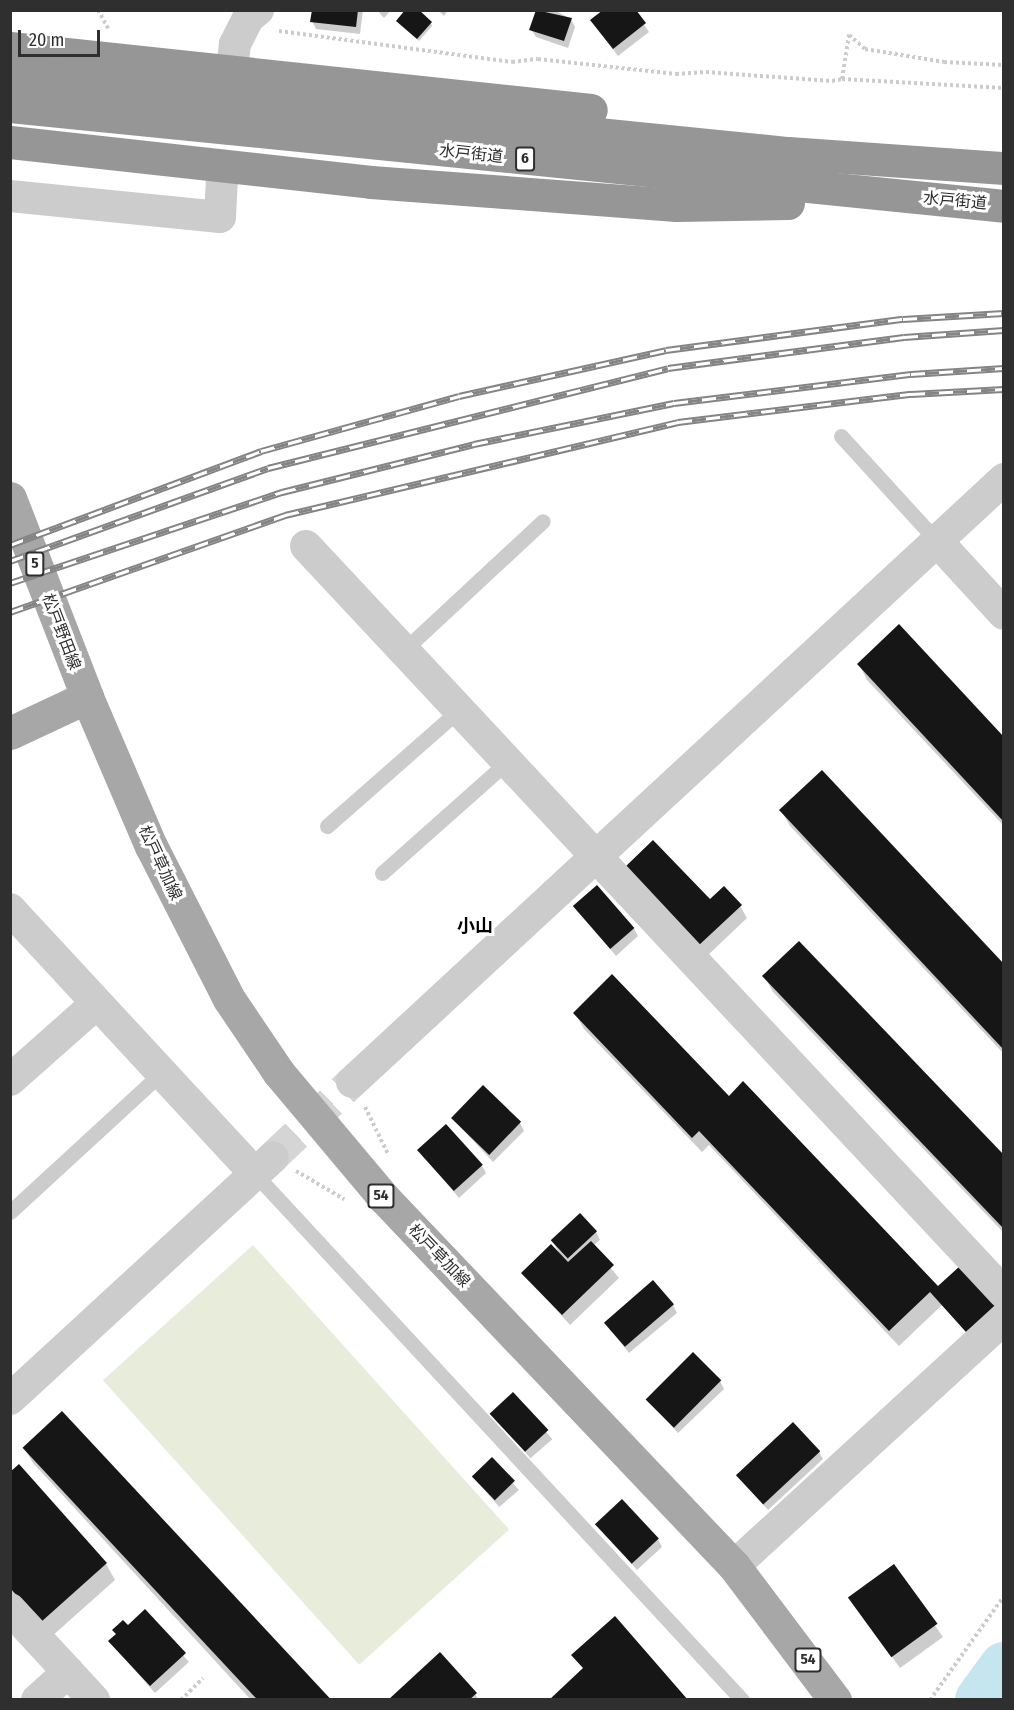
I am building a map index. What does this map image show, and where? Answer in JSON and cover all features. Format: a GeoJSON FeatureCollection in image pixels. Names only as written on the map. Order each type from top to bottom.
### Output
{"type":"FeatureCollection","features":[{"type":"Feature","properties":{"kind":"highway"},"geometry":{"type":"LineString","coordinates":[[10,48],[697,121],[788,153]]}},
{"type":"Feature","properties":{"kind":"highway","name":"水戸街道"},"geometry":{"type":"LineString","coordinates":[[10,75],[788,153],[1004,168]]}},
{"type":"Feature","properties":{"kind":"highway","name":"水戸街道"},"geometry":{"type":"LineString","coordinates":[[10,106],[846,192],[1004,206]]}},
{"type":"Feature","properties":{"kind":"highway"},"geometry":{"type":"LineString","coordinates":[[10,142],[371,182],[676,205],[782,204],[846,192]]}},
{"type":"Feature","properties":{"kind":"main road","name":"松戸野田線"},"geometry":{"type":"LineString","coordinates":[[10,498],[87,697]]}},
{"type":"Feature","properties":{"kind":"main road"},"geometry":{"type":"LineString","coordinates":[[10,733],[87,697]]}},
{"type":"Feature","properties":{"kind":"main road","name":"松戸草加線"},"geometry":{"type":"LineString","coordinates":[[87,697],[151,846],[193,933],[229,999],[279,1073],[384,1198],[734,1566],[835,1700]]}},
{"type":"Feature","properties":{"kind":"street"},"geometry":{"type":"LineString","coordinates":[[233,60],[235,44],[253,14]]}},
{"type":"Feature","properties":{"kind":"street"},"geometry":{"type":"LineString","coordinates":[[10,196],[219,217],[222,177]]}},
{"type":"Feature","properties":{"kind":"street"},"geometry":{"type":"LineString","coordinates":[[352,1082],[936,540],[1004,480]]}},
{"type":"Feature","properties":{"kind":"street"},"geometry":{"type":"LineString","coordinates":[[936,540],[1004,614]]}},
{"type":"Feature","properties":{"kind":"street"},"geometry":{"type":"LineString","coordinates":[[306,546],[402,652],[596,855],[1004,1293]]}},
{"type":"Feature","properties":{"kind":"street"},"geometry":{"type":"LineString","coordinates":[[10,909],[161,1073],[264,1165],[10,1400]]}},
{"type":"Feature","properties":{"kind":"street"},"geometry":{"type":"LineString","coordinates":[[10,1080],[96,1004]]}},
{"type":"Feature","properties":{"kind":"street"},"geometry":{"type":"LineString","coordinates":[[734,1566],[1004,1319]]}},
{"type":"Feature","properties":{"kind":"street"},"geometry":{"type":"LineString","coordinates":[[10,1609],[94,1700]]}},
{"type":"Feature","properties":{"kind":"street"},"geometry":{"type":"LineString","coordinates":[[37,1700],[68,1672]]}},
{"type":"Feature","properties":{"kind":"lane"},"geometry":{"type":"LineString","coordinates":[[841,436],[936,540]]}},
{"type":"Feature","properties":{"kind":"lane"},"geometry":{"type":"LineString","coordinates":[[402,652],[543,521]]}},
{"type":"Feature","properties":{"kind":"lane"},"geometry":{"type":"LineString","coordinates":[[327,826],[458,711]]}},
{"type":"Feature","properties":{"kind":"lane"},"geometry":{"type":"LineString","coordinates":[[382,873],[507,762]]}},
{"type":"Feature","properties":{"kind":"lane"},"geometry":{"type":"LineString","coordinates":[[10,1212],[161,1073]]}},
{"type":"Feature","properties":{"kind":"lane"},"geometry":{"type":"LineString","coordinates":[[264,1165],[742,1700]]}},
{"type":"Feature","properties":{"kind":"path"},"geometry":{"type":"LineString","coordinates":[[253,14],[279,31],[512,62],[538,59],[675,74],[706,72],[832,81],[842,79],[1004,88]]}},
{"type":"Feature","properties":{"kind":"path"},"geometry":{"type":"LineString","coordinates":[[842,79],[849,35],[865,50],[944,62],[1004,65]]}},
{"type":"Feature","properties":{"kind":"path"},"geometry":{"type":"LineString","coordinates":[[352,1082],[389,1155]]}},
{"type":"Feature","properties":{"kind":"path"},"geometry":{"type":"LineString","coordinates":[[264,1165],[353,1205]]}},
{"type":"Feature","properties":{"kind":"path"},"geometry":{"type":"LineString","coordinates":[[930,1700],[1004,1596]]}},
{"type":"Feature","properties":{"kind":"path"},"geometry":{"type":"LineString","coordinates":[[181,1700],[203,1678]]}},
{"type":"Feature","properties":{"kind":"green space"},"geometry":{"type":"Polygon","coordinates":[[[253,1245],[509,1530],[359,1665],[103,1380],[253,1245]]]}},
{"type":"Feature","properties":{"kind":"building"},"geometry":{"type":"Polygon","coordinates":[[[312,10],[358,10],[356,27],[310,22],[312,10]]]}},
{"type":"Feature","properties":{"kind":"building"},"geometry":{"type":"Polygon","coordinates":[[[405,10],[419,10],[432,22],[417,39],[396,21],[405,10]]]}},
{"type":"Feature","properties":{"kind":"building"},"geometry":{"type":"Polygon","coordinates":[[[536,10],[572,18],[564,41],[529,30],[536,10]]]}},
{"type":"Feature","properties":{"kind":"building"},"geometry":{"type":"Polygon","coordinates":[[[603,10],[636,10],[646,23],[613,49],[590,20],[603,10]]]}},
{"type":"Feature","properties":{"kind":"building"},"geometry":{"type":"Polygon","coordinates":[[[899,624],[1004,737],[1004,822],[857,664],[899,624]]]}},
{"type":"Feature","properties":{"kind":"building"},"geometry":{"type":"Polygon","coordinates":[[[822,770],[1004,964],[1004,1050],[779,810],[822,770]]]}},
{"type":"Feature","properties":{"kind":"building"},"geometry":{"type":"Polygon","coordinates":[[[653,840],[710,899],[724,886],[742,905],[698,946],[624,868],[653,840]]]}},
{"type":"Feature","properties":{"kind":"building"},"geometry":{"type":"Polygon","coordinates":[[[597,885],[634,928],[610,949],[573,906],[597,885]]]}},
{"type":"Feature","properties":{"kind":"building"},"geometry":{"type":"Polygon","coordinates":[[[799,941],[1004,1155],[1004,1229],[762,976],[799,941]]]}},
{"type":"Feature","properties":{"kind":"building"},"geometry":{"type":"Polygon","coordinates":[[[612,974],[729,1096],[743,1081],[938,1286],[960,1266],[996,1306],[966,1332],[930,1292],[889,1331],[699,1131],[692,1138],[573,1013],[612,974]]]}},
{"type":"Feature","properties":{"kind":"building"},"geometry":{"type":"Polygon","coordinates":[[[483,1085],[521,1122],[489,1155],[451,1118],[483,1085]]]}},
{"type":"Feature","properties":{"kind":"building"},"geometry":{"type":"Polygon","coordinates":[[[446,1124],[483,1165],[454,1191],[417,1150],[446,1124]]]}},
{"type":"Feature","properties":{"kind":"building"},"geometry":{"type":"Polygon","coordinates":[[[580,1213],[597,1231],[568,1259],[551,1240],[580,1213]]]}},
{"type":"Feature","properties":{"kind":"building"},"geometry":{"type":"Polygon","coordinates":[[[591,1241],[614,1265],[562,1315],[521,1273],[551,1244],[568,1262],[591,1241]]]}},
{"type":"Feature","properties":{"kind":"building"},"geometry":{"type":"Polygon","coordinates":[[[653,1280],[674,1304],[625,1347],[604,1323],[653,1280]]]}},
{"type":"Feature","properties":{"kind":"building"},"geometry":{"type":"Polygon","coordinates":[[[693,1352],[721,1380],[674,1428],[646,1399],[693,1352]]]}},
{"type":"Feature","properties":{"kind":"building"},"geometry":{"type":"Polygon","coordinates":[[[513,1392],[548,1430],[525,1452],[490,1414],[513,1392]]]}},
{"type":"Feature","properties":{"kind":"building"},"geometry":{"type":"Polygon","coordinates":[[[62,1411],[330,1698],[258,1700],[23,1448],[62,1411]]]}},
{"type":"Feature","properties":{"kind":"building"},"geometry":{"type":"Polygon","coordinates":[[[793,1422],[820,1451],[763,1504],[736,1475],[793,1422]]]}},
{"type":"Feature","properties":{"kind":"building"},"geometry":{"type":"Polygon","coordinates":[[[492,1457],[515,1481],[495,1500],[472,1476],[492,1457]]]}},
{"type":"Feature","properties":{"kind":"building"},"geometry":{"type":"Polygon","coordinates":[[[19,1464],[107,1563],[41,1622],[10,1588],[10,1472],[19,1464]]]}},
{"type":"Feature","properties":{"kind":"building"},"geometry":{"type":"Polygon","coordinates":[[[622,1499],[659,1538],[632,1564],[595,1524],[622,1499]]]}},
{"type":"Feature","properties":{"kind":"building"},"geometry":{"type":"Polygon","coordinates":[[[894,1564],[937,1624],[891,1657],[848,1598],[894,1564]]]}},
{"type":"Feature","properties":{"kind":"building"},"geometry":{"type":"Polygon","coordinates":[[[145,1609],[186,1653],[150,1686],[108,1641],[116,1634],[112,1630],[123,1620],[128,1625],[145,1609]]]}},
{"type":"Feature","properties":{"kind":"building"},"geometry":{"type":"Polygon","coordinates":[[[615,1616],[688,1700],[549,1700],[583,1668],[571,1655],[615,1616]]]}},
{"type":"Feature","properties":{"kind":"building"},"geometry":{"type":"Polygon","coordinates":[[[440,1652],[477,1693],[469,1700],[388,1700],[440,1652]]]}},
{"type":"Feature","properties":{"kind":"waterway"},"geometry":{"type":"LineString","coordinates":[[980,1700],[1004,1667]]}},
{"type":"Feature","properties":{"kind":"tunnel"},"geometry":{"type":"LineString","coordinates":[[273,1157],[352,1082]]}},
{"type":"Feature","properties":{"kind":"railway"},"geometry":{"type":"LineString","coordinates":[[10,545],[261,451],[459,396],[666,350],[903,319],[1004,313]]}},
{"type":"Feature","properties":{"kind":"railway"},"geometry":{"type":"LineString","coordinates":[[10,561],[268,468],[668,368],[904,337],[1004,330]]}},
{"type":"Feature","properties":{"kind":"railway"},"geometry":{"type":"LineString","coordinates":[[10,583],[282,492],[474,444],[674,403],[911,374],[1004,368]]}},
{"type":"Feature","properties":{"kind":"railway"},"geometry":{"type":"LineString","coordinates":[[10,612],[285,515],[678,422],[911,394],[1004,389]]}},
{"type":"Feature","properties":{"kind":"district","name":"小山"},"geometry":{"type":"Point","coordinates":[475,926]}}]}
